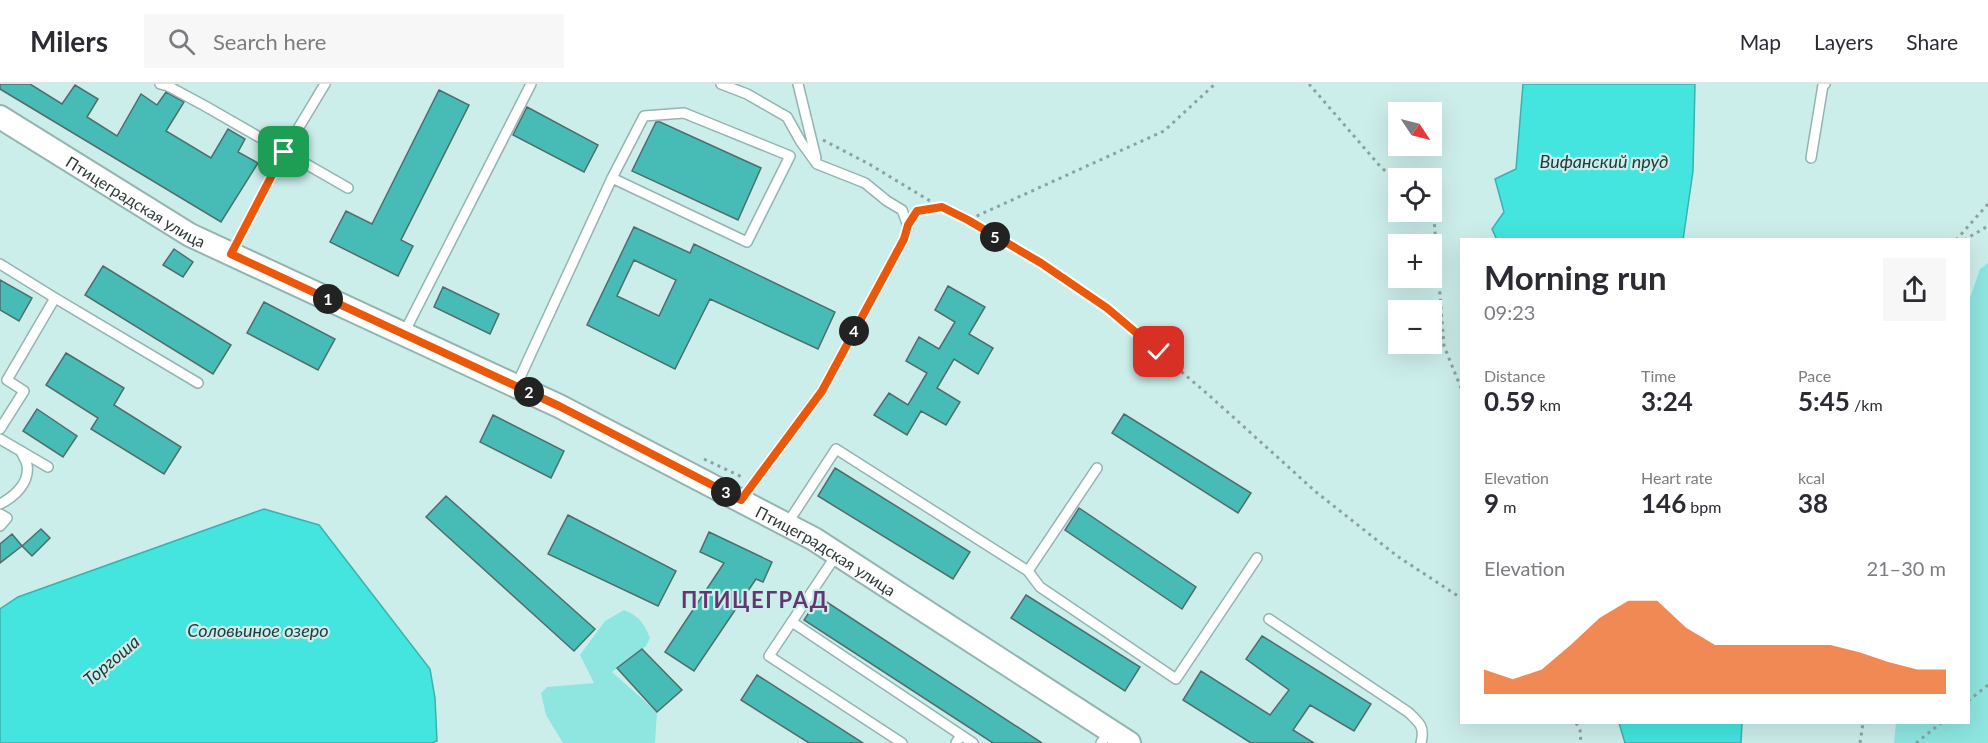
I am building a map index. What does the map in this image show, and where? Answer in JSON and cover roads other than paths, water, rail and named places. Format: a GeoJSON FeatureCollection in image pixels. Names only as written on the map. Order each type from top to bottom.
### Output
{"type":"FeatureCollection","features":[{"type":"Feature","properties":{"kind":"street","name":"Птицеградская улица"},"geometry":{"type":"LineString","coordinates":[[0,117],[190,235],[559,406],[787,524],[837,554],[1113,739]]}},
{"type":"Feature","properties":{"kind":"lane"},"geometry":{"type":"LineString","coordinates":[[160,84],[205,106],[348,188]]}},
{"type":"Feature","properties":{"kind":"lane"},"geometry":{"type":"LineString","coordinates":[[231,254],[284,152],[325,84]]}},
{"type":"Feature","properties":{"kind":"lane"},"geometry":{"type":"LineString","coordinates":[[403,334],[531,84]]}},
{"type":"Feature","properties":{"kind":"lane"},"geometry":{"type":"LineString","coordinates":[[721,84],[747,94],[787,117],[801,142],[818,164],[865,183],[902,210],[908,225],[904,239],[822,391],[741,500]]}},
{"type":"Feature","properties":{"kind":"lane"},"geometry":{"type":"LineString","coordinates":[[798,84],[818,164]]}},
{"type":"Feature","properties":{"kind":"lane"},"geometry":{"type":"LineString","coordinates":[[802,98],[803,84]]}},
{"type":"Feature","properties":{"kind":"lane"},"geometry":{"type":"LineString","coordinates":[[1811,158],[1825,84]]}},
{"type":"Feature","properties":{"kind":"lane"},"geometry":{"type":"LineString","coordinates":[[516,386],[612,178],[644,116],[684,113],[790,156],[747,242],[612,178]]}},
{"type":"Feature","properties":{"kind":"lane"},"geometry":{"type":"LineString","coordinates":[[0,264],[198,382]]}},
{"type":"Feature","properties":{"kind":"lane"},"geometry":{"type":"LineString","coordinates":[[0,429],[24,391],[7,380],[55,298]]}},
{"type":"Feature","properties":{"kind":"lane"},"geometry":{"type":"LineString","coordinates":[[0,439],[48,467]]}},
{"type":"Feature","properties":{"kind":"lane"},"geometry":{"type":"LineString","coordinates":[[787,524],[836,449],[1028,571],[1040,587],[1176,679],[1257,558]]}},
{"type":"Feature","properties":{"kind":"lane"},"geometry":{"type":"LineString","coordinates":[[0,504],[16,494],[24,483],[27,466],[21,451]]}},
{"type":"Feature","properties":{"kind":"lane"},"geometry":{"type":"LineString","coordinates":[[1028,571],[1097,468]]}},
{"type":"Feature","properties":{"kind":"lane"},"geometry":{"type":"LineString","coordinates":[[0,514],[7,518],[0,526]]}},
{"type":"Feature","properties":{"kind":"lane"},"geometry":{"type":"LineString","coordinates":[[837,554],[769,656],[902,743]]}},
{"type":"Feature","properties":{"kind":"lane"},"geometry":{"type":"LineString","coordinates":[[1269,619],[1408,712],[1419,722],[1423,733],[1421,743]]}},
{"type":"Feature","properties":{"kind":"lane"},"geometry":{"type":"LineString","coordinates":[[792,622],[959,739],[973,743]]}},
{"type":"Feature","properties":{"kind":"water","name":"Вифанский пруд"},"geometry":{"type":"Polygon","coordinates":[[[1523,84],[1695,84],[1693,171],[1683,238],[1496,238],[1492,229],[1504,212],[1495,179],[1516,169],[1523,84]]]}},
{"type":"Feature","properties":{"kind":"water","name":"Соловьиное озеро"},"geometry":{"type":"Polygon","coordinates":[[[264,509],[319,525],[430,669],[435,698],[437,741],[432,743],[0,743],[0,609],[18,597],[264,509]]]}},
{"type":"Feature","properties":{"kind":"water"},"geometry":{"type":"Polygon","coordinates":[[[1619,724],[1742,724],[1741,743],[1625,743],[1619,724]]]}},
{"type":"Feature","properties":{"kind":"district","name":"ПТИЦЕГРАД"},"geometry":{"type":"Point","coordinates":[755,599]}},
{"type":"Feature","properties":{"kind":"water label","name":"Торгоша"},"geometry":{"type":"Point","coordinates":[111,660]}}]}
